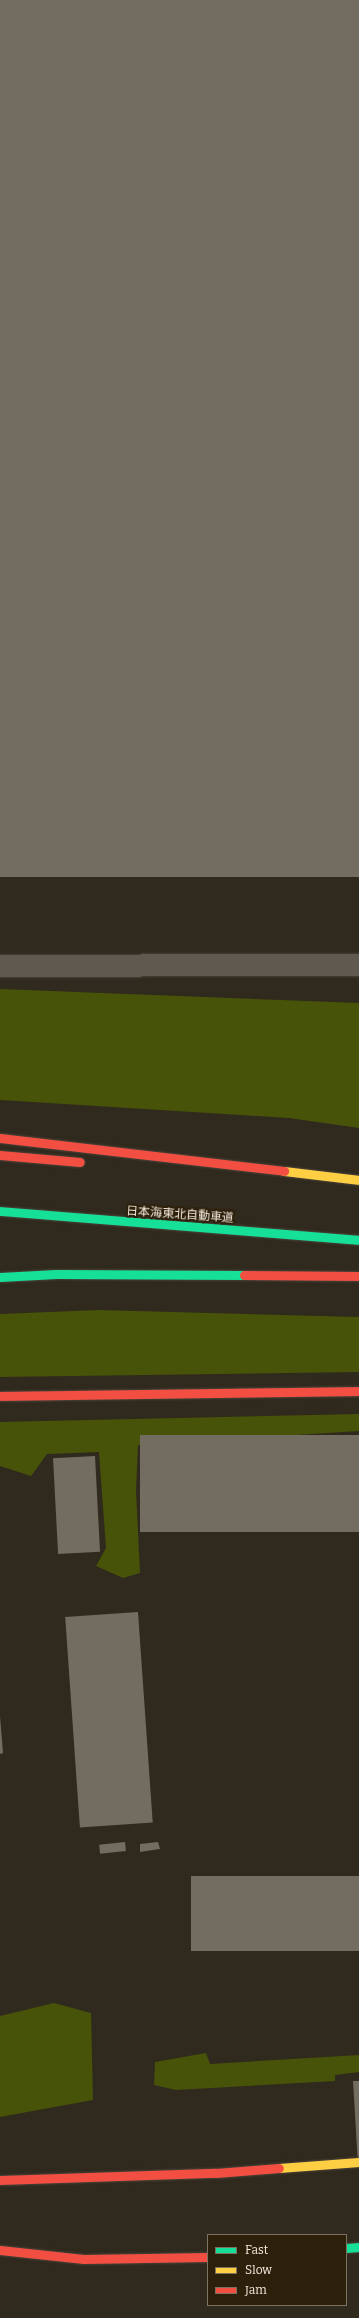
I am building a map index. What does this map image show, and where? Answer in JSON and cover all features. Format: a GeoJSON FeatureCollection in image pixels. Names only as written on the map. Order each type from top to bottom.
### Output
{"type":"FeatureCollection","features":[{"type":"Feature","properties":{"kind":"highway"},"geometry":{"type":"LineString","coordinates":[[0,1138],[359,1182]]}},
{"type":"Feature","properties":{"kind":"highway"},"geometry":{"type":"LineString","coordinates":[[0,1156],[92,1164]]}},
{"type":"Feature","properties":{"kind":"highway"},"geometry":{"type":"LineString","coordinates":[[209,1173],[359,1182]]}},
{"type":"Feature","properties":{"kind":"highway","name":"日本海東北自動車道"},"geometry":{"type":"LineString","coordinates":[[0,1211],[359,1240]]}},
{"type":"Feature","properties":{"kind":"highway"},"geometry":{"type":"LineString","coordinates":[[0,1277],[56,1274],[359,1276]]}},
{"type":"Feature","properties":{"kind":"highway"},"geometry":{"type":"LineString","coordinates":[[0,1396],[359,1392]]}},
{"type":"Feature","properties":{"kind":"highway"},"geometry":{"type":"LineString","coordinates":[[0,2180],[21,2182],[216,2173],[359,2162]]}},
{"type":"Feature","properties":{"kind":"highway"},"geometry":{"type":"LineString","coordinates":[[347,2248],[359,2247]]}},
{"type":"Feature","properties":{"kind":"highway"},"geometry":{"type":"LineString","coordinates":[[0,2250],[84,2259],[207,2257]]}},
{"type":"Feature","properties":{"kind":"street"},"geometry":{"type":"LineString","coordinates":[[0,966],[359,965]]}},
{"type":"Feature","properties":{"kind":"green space"},"geometry":{"type":"Polygon","coordinates":[[[0,989],[359,1003],[359,1128],[289,1118],[0,1100],[0,989]]]}},
{"type":"Feature","properties":{"kind":"green space"},"geometry":{"type":"Polygon","coordinates":[[[98,1310],[359,1317],[359,1372],[0,1377],[0,1314],[98,1310]]]}},
{"type":"Feature","properties":{"kind":"green space"},"geometry":{"type":"Polygon","coordinates":[[[359,1414],[359,1431],[138,1445],[136,1491],[140,1573],[123,1578],[96,1566],[106,1548],[99,1452],[47,1454],[31,1476],[0,1466],[0,1422],[359,1414]]]}},
{"type":"Feature","properties":{"kind":"green space"},"geometry":{"type":"Polygon","coordinates":[[[54,2003],[91,2013],[93,2100],[0,2117],[0,2016],[54,2003]]]}},
{"type":"Feature","properties":{"kind":"green space"},"geometry":{"type":"Polygon","coordinates":[[[206,2053],[210,2064],[359,2055],[359,2072],[335,2075],[335,2081],[176,2090],[154,2085],[155,2062],[206,2053]]]}},
{"type":"Feature","properties":{"kind":"building"},"geometry":{"type":"Polygon","coordinates":[[[0,0],[359,0],[359,877],[0,877],[0,0]]]}},
{"type":"Feature","properties":{"kind":"building"},"geometry":{"type":"Polygon","coordinates":[[[140,1435],[359,1435],[359,1532],[140,1532],[140,1435]]]}},
{"type":"Feature","properties":{"kind":"building"},"geometry":{"type":"Polygon","coordinates":[[[95,1456],[100,1552],[58,1554],[53,1458],[95,1456]]]}},
{"type":"Feature","properties":{"kind":"building"},"geometry":{"type":"Polygon","coordinates":[[[138,1612],[153,1822],[80,1828],[65,1617],[138,1612]]]}},
{"type":"Feature","properties":{"kind":"building"},"geometry":{"type":"Polygon","coordinates":[[[0,1716],[3,1753],[0,1754],[0,1716]]]}},
{"type":"Feature","properties":{"kind":"building"},"geometry":{"type":"Polygon","coordinates":[[[125,1842],[126,1851],[100,1854],[99,1845],[125,1842]]]}},
{"type":"Feature","properties":{"kind":"building"},"geometry":{"type":"Polygon","coordinates":[[[158,1842],[160,1849],[140,1852],[140,1844],[158,1842]]]}},
{"type":"Feature","properties":{"kind":"building"},"geometry":{"type":"Polygon","coordinates":[[[191,1876],[359,1876],[359,1951],[191,1951],[191,1876]]]}},
{"type":"Feature","properties":{"kind":"building"},"geometry":{"type":"Polygon","coordinates":[[[353,2081],[359,2081],[359,2165],[358,2165],[353,2081]]]}},
{"type":"Feature","properties":{"kind":"traffic: fast"},"geometry":{"type":"LineString","coordinates":[[0,1211],[359,1240]]}},
{"type":"Feature","properties":{"kind":"traffic: fast"},"geometry":{"type":"LineString","coordinates":[[0,1277],[56,1274],[244,1275]]}},
{"type":"Feature","properties":{"kind":"traffic: fast"},"geometry":{"type":"LineString","coordinates":[[347,2248],[359,2247]]}},
{"type":"Feature","properties":{"kind":"traffic: slow"},"geometry":{"type":"LineString","coordinates":[[284,1171],[359,1180]]}},
{"type":"Feature","properties":{"kind":"traffic: slow"},"geometry":{"type":"LineString","coordinates":[[279,2168],[359,2162]]}},
{"type":"Feature","properties":{"kind":"traffic: jam"},"geometry":{"type":"LineString","coordinates":[[0,1138],[284,1171]]}},
{"type":"Feature","properties":{"kind":"traffic: jam"},"geometry":{"type":"LineString","coordinates":[[0,1155],[80,1162]]}},
{"type":"Feature","properties":{"kind":"traffic: jam"},"geometry":{"type":"LineString","coordinates":[[244,1275],[359,1276]]}},
{"type":"Feature","properties":{"kind":"traffic: jam"},"geometry":{"type":"LineString","coordinates":[[0,1396],[359,1391]]}},
{"type":"Feature","properties":{"kind":"traffic: jam"},"geometry":{"type":"LineString","coordinates":[[0,2180],[216,2173],[279,2168]]}},
{"type":"Feature","properties":{"kind":"traffic: jam"},"geometry":{"type":"LineString","coordinates":[[0,2250],[84,2259],[207,2257]]}}]}
